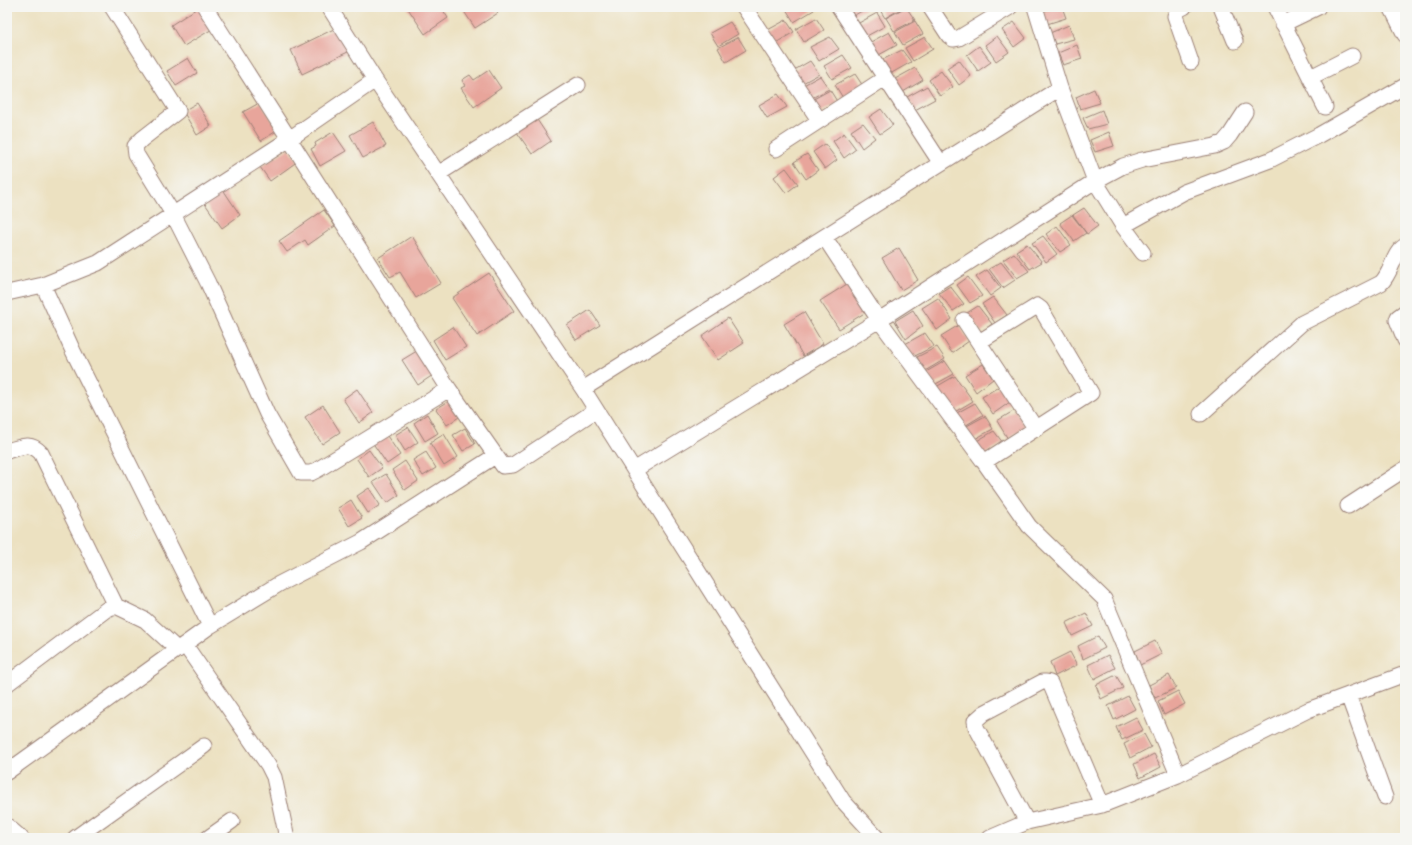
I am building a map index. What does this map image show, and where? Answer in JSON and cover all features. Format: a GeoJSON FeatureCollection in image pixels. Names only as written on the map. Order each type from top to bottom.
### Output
{"type":"FeatureCollection","features":[{"type":"Feature","properties":{"kind":"street"},"geometry":{"type":"LineString","coordinates":[[112,7],[178,111],[135,146],[136,154],[172,214],[208,283],[267,414],[301,473],[310,473],[317,470],[449,389]]}},
{"type":"Feature","properties":{"kind":"street"},"geometry":{"type":"LineString","coordinates":[[205,7],[288,140],[449,389],[502,466],[513,465],[596,410]]}},
{"type":"Feature","properties":{"kind":"street"},"geometry":{"type":"LineString","coordinates":[[329,7],[375,80],[583,389],[843,801],[877,838]]}},
{"type":"Feature","properties":{"kind":"street"},"geometry":{"type":"LineString","coordinates":[[744,7],[820,120]]}},
{"type":"Feature","properties":{"kind":"street"},"geometry":{"type":"LineString","coordinates":[[839,7],[940,162]]}},
{"type":"Feature","properties":{"kind":"street"},"geometry":{"type":"LineString","coordinates":[[930,7],[949,36],[953,39],[959,38],[1010,7]]}},
{"type":"Feature","properties":{"kind":"street"},"geometry":{"type":"LineString","coordinates":[[1036,7],[1060,88],[1095,181],[1123,226],[1143,253]]}},
{"type":"Feature","properties":{"kind":"street"},"geometry":{"type":"LineString","coordinates":[[1184,7],[1178,10],[1175,16],[1190,62]]}},
{"type":"Feature","properties":{"kind":"street"},"geometry":{"type":"LineString","coordinates":[[1221,7],[1235,41]]}},
{"type":"Feature","properties":{"kind":"street"},"geometry":{"type":"LineString","coordinates":[[1275,7],[1311,76],[1325,107]]}},
{"type":"Feature","properties":{"kind":"street"},"geometry":{"type":"LineString","coordinates":[[1283,24],[1318,7]]}},
{"type":"Feature","properties":{"kind":"street"},"geometry":{"type":"LineString","coordinates":[[1391,7],[1405,35]]}},
{"type":"Feature","properties":{"kind":"street"},"geometry":{"type":"LineString","coordinates":[[1311,76],[1352,56]]}},
{"type":"Feature","properties":{"kind":"street"},"geometry":{"type":"LineString","coordinates":[[776,149],[885,78]]}},
{"type":"Feature","properties":{"kind":"street"},"geometry":{"type":"LineString","coordinates":[[7,293],[43,285],[98,264],[172,214],[288,140],[375,80]]}},
{"type":"Feature","properties":{"kind":"street"},"geometry":{"type":"LineString","coordinates":[[438,174],[578,86]]}},
{"type":"Feature","properties":{"kind":"street"},"geometry":{"type":"LineString","coordinates":[[1123,226],[1184,192],[1270,160],[1319,135],[1405,86]]}},
{"type":"Feature","properties":{"kind":"street"},"geometry":{"type":"LineString","coordinates":[[583,389],[825,238],[940,162],[1060,88]]}},
{"type":"Feature","properties":{"kind":"street"},"geometry":{"type":"LineString","coordinates":[[634,470],[879,320],[1095,181],[1123,166],[1142,160],[1215,146],[1224,142],[1245,112]]}},
{"type":"Feature","properties":{"kind":"street"},"geometry":{"type":"LineString","coordinates":[[825,238],[879,320],[984,462],[1029,526],[1104,599],[1178,775]]}},
{"type":"Feature","properties":{"kind":"street"},"geometry":{"type":"LineString","coordinates":[[1201,414],[1285,337],[1302,324],[1381,283],[1390,272],[1397,253],[1405,246]]}},
{"type":"Feature","properties":{"kind":"street"},"geometry":{"type":"LineString","coordinates":[[43,285],[73,351],[210,626]]}},
{"type":"Feature","properties":{"kind":"street"},"geometry":{"type":"LineString","coordinates":[[979,342],[1033,307],[1037,306],[1041,309],[1091,393],[1084,400],[984,462]]}},
{"type":"Feature","properties":{"kind":"street"},"geometry":{"type":"LineString","coordinates":[[1405,312],[1398,317],[1397,320],[1405,340]]}},
{"type":"Feature","properties":{"kind":"street"},"geometry":{"type":"LineString","coordinates":[[964,320],[1036,429]]}},
{"type":"Feature","properties":{"kind":"street"},"geometry":{"type":"LineString","coordinates":[[7,451],[28,445],[36,447],[41,453],[116,606],[145,620],[182,648],[268,765],[274,777],[287,838]]}},
{"type":"Feature","properties":{"kind":"street"},"geometry":{"type":"LineString","coordinates":[[7,772],[182,648],[210,626],[279,584],[361,542],[495,456]]}},
{"type":"Feature","properties":{"kind":"street"},"geometry":{"type":"LineString","coordinates":[[1348,506],[1405,469]]}},
{"type":"Feature","properties":{"kind":"street"},"geometry":{"type":"LineString","coordinates":[[7,684],[107,609],[116,606]]}},
{"type":"Feature","properties":{"kind":"street"},"geometry":{"type":"LineString","coordinates":[[990,838],[1027,822],[1102,805],[1178,775],[1308,710],[1405,674]]}},
{"type":"Feature","properties":{"kind":"street"},"geometry":{"type":"LineString","coordinates":[[1027,822],[976,727],[975,721],[984,713],[1042,682],[1050,684],[1102,805]]}},
{"type":"Feature","properties":{"kind":"street"},"geometry":{"type":"LineString","coordinates":[[1348,695],[1385,797]]}},
{"type":"Feature","properties":{"kind":"street"},"geometry":{"type":"LineString","coordinates":[[75,838],[204,746]]}},
{"type":"Feature","properties":{"kind":"street"},"geometry":{"type":"LineString","coordinates":[[208,838],[232,821]]}},
{"type":"Feature","properties":{"kind":"street"},"geometry":{"type":"LineString","coordinates":[[7,826],[21,838]]}},
{"type":"Feature","properties":{"kind":"building"},"geometry":{"type":"Polygon","coordinates":[[[199,7],[214,28],[184,46],[171,25],[199,7]]]}},
{"type":"Feature","properties":{"kind":"building"},"geometry":{"type":"Polygon","coordinates":[[[407,7],[441,7],[448,18],[425,34],[407,7]]]}},
{"type":"Feature","properties":{"kind":"building"},"geometry":{"type":"Polygon","coordinates":[[[469,7],[494,7],[498,13],[475,28],[463,10],[469,7]]]}},
{"type":"Feature","properties":{"kind":"building"},"geometry":{"type":"Polygon","coordinates":[[[789,7],[812,7],[814,10],[794,22],[786,9],[789,7]]]}},
{"type":"Feature","properties":{"kind":"building"},"geometry":{"type":"Polygon","coordinates":[[[848,7],[869,7],[853,16],[848,7]]]}},
{"type":"Feature","properties":{"kind":"building"},"geometry":{"type":"Polygon","coordinates":[[[878,7],[904,7],[885,18],[878,7]]]}},
{"type":"Feature","properties":{"kind":"building"},"geometry":{"type":"Polygon","coordinates":[[[906,7],[915,20],[894,31],[886,18],[906,7]]]}},
{"type":"Feature","properties":{"kind":"building"},"geometry":{"type":"Polygon","coordinates":[[[1054,7],[1062,7],[1066,18],[1047,24],[1042,12],[1054,7]]]}},
{"type":"Feature","properties":{"kind":"building"},"geometry":{"type":"Polygon","coordinates":[[[877,13],[885,26],[865,37],[857,24],[877,13]]]}},
{"type":"Feature","properties":{"kind":"building"},"geometry":{"type":"Polygon","coordinates":[[[816,18],[824,30],[804,42],[796,29],[816,18]]]}},
{"type":"Feature","properties":{"kind":"building"},"geometry":{"type":"Polygon","coordinates":[[[786,20],[794,32],[774,44],[766,31],[786,20]]]}},
{"type":"Feature","properties":{"kind":"building"},"geometry":{"type":"Polygon","coordinates":[[[915,21],[923,34],[903,45],[895,32],[915,21]]]}},
{"type":"Feature","properties":{"kind":"building"},"geometry":{"type":"Polygon","coordinates":[[[730,22],[738,34],[718,46],[710,33],[730,22]]]}},
{"type":"Feature","properties":{"kind":"building"},"geometry":{"type":"Polygon","coordinates":[[[1014,22],[1026,38],[1014,47],[1002,30],[1014,22]]]}},
{"type":"Feature","properties":{"kind":"building"},"geometry":{"type":"Polygon","coordinates":[[[1069,25],[1074,39],[1055,44],[1050,33],[1069,25]]]}},
{"type":"Feature","properties":{"kind":"building"},"geometry":{"type":"Polygon","coordinates":[[[338,27],[350,51],[302,74],[291,50],[338,27]]]}},
{"type":"Feature","properties":{"kind":"building"},"geometry":{"type":"Polygon","coordinates":[[[889,32],[897,45],[877,56],[869,43],[889,32]]]}},
{"type":"Feature","properties":{"kind":"building"},"geometry":{"type":"Polygon","coordinates":[[[997,36],[1009,52],[996,61],[985,45],[997,36]]]}},
{"type":"Feature","properties":{"kind":"building"},"geometry":{"type":"Polygon","coordinates":[[[738,37],[746,50],[726,62],[718,48],[738,37]]]}},
{"type":"Feature","properties":{"kind":"building"},"geometry":{"type":"Polygon","coordinates":[[[830,37],[839,49],[819,61],[810,47],[830,37]]]}},
{"type":"Feature","properties":{"kind":"building"},"geometry":{"type":"Polygon","coordinates":[[[925,37],[933,49],[913,61],[905,48],[925,37]]]}},
{"type":"Feature","properties":{"kind":"building"},"geometry":{"type":"Polygon","coordinates":[[[1077,45],[1082,59],[1063,65],[1058,53],[1077,45]]]}},
{"type":"Feature","properties":{"kind":"building"},"geometry":{"type":"Polygon","coordinates":[[[979,46],[991,62],[978,71],[967,55],[979,46]]]}},
{"type":"Feature","properties":{"kind":"building"},"geometry":{"type":"Polygon","coordinates":[[[902,50],[911,62],[890,74],[882,60],[902,50]]]}},
{"type":"Feature","properties":{"kind":"building"},"geometry":{"type":"Polygon","coordinates":[[[843,55],[852,68],[832,79],[824,66],[843,55]]]}},
{"type":"Feature","properties":{"kind":"building"},"geometry":{"type":"Polygon","coordinates":[[[188,58],[197,73],[176,86],[167,71],[188,58]]]}},
{"type":"Feature","properties":{"kind":"building"},"geometry":{"type":"Polygon","coordinates":[[[959,60],[971,76],[959,85],[947,68],[959,60]]]}},
{"type":"Feature","properties":{"kind":"building"},"geometry":{"type":"Polygon","coordinates":[[[810,61],[819,74],[799,85],[791,72],[810,61]]]}},
{"type":"Feature","properties":{"kind":"building"},"geometry":{"type":"Polygon","coordinates":[[[915,68],[923,80],[903,92],[895,79],[915,68]]]}},
{"type":"Feature","properties":{"kind":"building"},"geometry":{"type":"Polygon","coordinates":[[[489,70],[501,88],[474,107],[461,88],[465,86],[462,80],[470,75],[474,80],[489,70]]]}},
{"type":"Feature","properties":{"kind":"building"},"geometry":{"type":"Polygon","coordinates":[[[941,71],[953,87],[940,96],[929,80],[941,71]]]}},
{"type":"Feature","properties":{"kind":"building"},"geometry":{"type":"Polygon","coordinates":[[[855,74],[863,86],[843,98],[835,85],[855,74]]]}},
{"type":"Feature","properties":{"kind":"building"},"geometry":{"type":"Polygon","coordinates":[[[820,76],[829,89],[808,100],[800,87],[820,76]]]}},
{"type":"Feature","properties":{"kind":"building"},"geometry":{"type":"Polygon","coordinates":[[[927,86],[935,99],[915,110],[907,97],[927,86]]]}},
{"type":"Feature","properties":{"kind":"building"},"geometry":{"type":"Polygon","coordinates":[[[1094,89],[1100,103],[1080,109],[1076,97],[1094,89]]]}},
{"type":"Feature","properties":{"kind":"building"},"geometry":{"type":"Polygon","coordinates":[[[830,90],[838,103],[818,114],[810,101],[830,90]]]}},
{"type":"Feature","properties":{"kind":"building"},"geometry":{"type":"Polygon","coordinates":[[[778,94],[787,107],[767,118],[759,105],[778,94]]]}},
{"type":"Feature","properties":{"kind":"building"},"geometry":{"type":"Polygon","coordinates":[[[261,102],[278,130],[261,141],[243,112],[261,102]]]}},
{"type":"Feature","properties":{"kind":"building"},"geometry":{"type":"Polygon","coordinates":[[[197,103],[211,126],[197,135],[183,111],[197,103]]]}},
{"type":"Feature","properties":{"kind":"building"},"geometry":{"type":"Polygon","coordinates":[[[881,109],[893,125],[880,134],[869,117],[881,109]]]}},
{"type":"Feature","properties":{"kind":"building"},"geometry":{"type":"Polygon","coordinates":[[[1102,110],[1107,124],[1088,129],[1083,118],[1102,110]]]}},
{"type":"Feature","properties":{"kind":"building"},"geometry":{"type":"Polygon","coordinates":[[[532,112],[551,141],[532,154],[512,125],[532,112]]]}},
{"type":"Feature","properties":{"kind":"building"},"geometry":{"type":"Polygon","coordinates":[[[373,122],[386,146],[363,158],[350,135],[373,122]]]}},
{"type":"Feature","properties":{"kind":"building"},"geometry":{"type":"Polygon","coordinates":[[[863,123],[875,138],[862,148],[851,131],[863,123]]]}},
{"type":"Feature","properties":{"kind":"building"},"geometry":{"type":"Polygon","coordinates":[[[333,132],[346,151],[320,166],[311,149],[316,146],[315,143],[333,132]]]}},
{"type":"Feature","properties":{"kind":"building"},"geometry":{"type":"Polygon","coordinates":[[[1109,132],[1114,146],[1095,152],[1090,140],[1109,132]]]}},
{"type":"Feature","properties":{"kind":"building"},"geometry":{"type":"Polygon","coordinates":[[[844,133],[856,149],[844,158],[833,141],[844,133]]]}},
{"type":"Feature","properties":{"kind":"building"},"geometry":{"type":"Polygon","coordinates":[[[825,144],[837,160],[825,169],[813,152],[825,144]]]}},
{"type":"Feature","properties":{"kind":"building"},"geometry":{"type":"Polygon","coordinates":[[[289,148],[298,161],[270,181],[260,167],[289,148]]]}},
{"type":"Feature","properties":{"kind":"building"},"geometry":{"type":"Polygon","coordinates":[[[807,154],[818,170],[806,179],[794,162],[807,154]]]}},
{"type":"Feature","properties":{"kind":"building"},"geometry":{"type":"Polygon","coordinates":[[[786,168],[798,184],[786,193],[774,177],[786,168]]]}},
{"type":"Feature","properties":{"kind":"building"},"geometry":{"type":"Polygon","coordinates":[[[220,185],[240,215],[222,228],[201,198],[220,185]]]}},
{"type":"Feature","properties":{"kind":"building"},"geometry":{"type":"Polygon","coordinates":[[[1084,208],[1098,226],[1087,234],[1073,215],[1084,208]]]}},
{"type":"Feature","properties":{"kind":"building"},"geometry":{"type":"Polygon","coordinates":[[[324,210],[335,226],[308,245],[305,240],[287,252],[279,241],[324,210]]]}},
{"type":"Feature","properties":{"kind":"building"},"geometry":{"type":"Polygon","coordinates":[[[1072,215],[1086,233],[1074,241],[1060,223],[1072,215]]]}},
{"type":"Feature","properties":{"kind":"building"},"geometry":{"type":"Polygon","coordinates":[[[1057,226],[1071,245],[1060,252],[1046,234],[1057,226]]]}},
{"type":"Feature","properties":{"kind":"building"},"geometry":{"type":"Polygon","coordinates":[[[412,236],[441,283],[416,298],[400,272],[390,277],[378,258],[412,236]]]}},
{"type":"Feature","properties":{"kind":"building"},"geometry":{"type":"Polygon","coordinates":[[[1043,236],[1057,254],[1046,262],[1032,243],[1043,236]]]}},
{"type":"Feature","properties":{"kind":"building"},"geometry":{"type":"Polygon","coordinates":[[[1027,244],[1042,262],[1030,269],[1016,251],[1027,244]]]}},
{"type":"Feature","properties":{"kind":"building"},"geometry":{"type":"Polygon","coordinates":[[[899,248],[918,280],[901,290],[882,258],[899,248]]]}},
{"type":"Feature","properties":{"kind":"building"},"geometry":{"type":"Polygon","coordinates":[[[1014,253],[1029,271],[1017,278],[1003,260],[1014,253]]]}},
{"type":"Feature","properties":{"kind":"building"},"geometry":{"type":"Polygon","coordinates":[[[1001,262],[1015,280],[1003,288],[989,269],[1001,262]]]}},
{"type":"Feature","properties":{"kind":"building"},"geometry":{"type":"Polygon","coordinates":[[[987,270],[1001,288],[990,296],[976,277],[987,270]]]}},
{"type":"Feature","properties":{"kind":"building"},"geometry":{"type":"Polygon","coordinates":[[[489,273],[514,311],[477,336],[452,298],[489,273]]]}},
{"type":"Feature","properties":{"kind":"building"},"geometry":{"type":"Polygon","coordinates":[[[968,277],[982,296],[970,303],[957,285],[968,277]]]}},
{"type":"Feature","properties":{"kind":"building"},"geometry":{"type":"Polygon","coordinates":[[[847,284],[866,312],[839,329],[820,301],[847,284]]]}},
{"type":"Feature","properties":{"kind":"building"},"geometry":{"type":"Polygon","coordinates":[[[950,286],[964,304],[953,311],[939,293],[950,286]]]}},
{"type":"Feature","properties":{"kind":"building"},"geometry":{"type":"Polygon","coordinates":[[[993,297],[1007,315],[995,323],[982,304],[993,297]]]}},
{"type":"Feature","properties":{"kind":"building"},"geometry":{"type":"Polygon","coordinates":[[[938,298],[952,319],[937,330],[922,308],[938,298]]]}},
{"type":"Feature","properties":{"kind":"building"},"geometry":{"type":"Polygon","coordinates":[[[978,306],[992,324],[981,332],[967,313],[978,306]]]}},
{"type":"Feature","properties":{"kind":"building"},"geometry":{"type":"Polygon","coordinates":[[[590,310],[600,325],[576,340],[567,325],[590,310]]]}},
{"type":"Feature","properties":{"kind":"building"},"geometry":{"type":"Polygon","coordinates":[[[913,310],[923,326],[906,339],[895,321],[913,310]]]}},
{"type":"Feature","properties":{"kind":"building"},"geometry":{"type":"Polygon","coordinates":[[[804,312],[823,344],[803,356],[784,324],[804,312]]]}},
{"type":"Feature","properties":{"kind":"building"},"geometry":{"type":"Polygon","coordinates":[[[728,318],[744,343],[718,360],[702,336],[728,318]]]}},
{"type":"Feature","properties":{"kind":"building"},"geometry":{"type":"Polygon","coordinates":[[[959,325],[969,341],[952,353],[941,336],[959,325]]]}},
{"type":"Feature","properties":{"kind":"building"},"geometry":{"type":"Polygon","coordinates":[[[453,327],[466,347],[445,360],[433,340],[453,327]]]}},
{"type":"Feature","properties":{"kind":"building"},"geometry":{"type":"Polygon","coordinates":[[[925,333],[934,346],[913,357],[905,344],[925,333]]]}},
{"type":"Feature","properties":{"kind":"building"},"geometry":{"type":"Polygon","coordinates":[[[937,347],[945,359],[925,371],[917,357],[937,347]]]}},
{"type":"Feature","properties":{"kind":"building"},"geometry":{"type":"Polygon","coordinates":[[[420,349],[436,373],[418,385],[402,360],[420,349]]]}},
{"type":"Feature","properties":{"kind":"building"},"geometry":{"type":"Polygon","coordinates":[[[945,361],[954,374],[934,385],[926,372],[945,361]]]}},
{"type":"Feature","properties":{"kind":"building"},"geometry":{"type":"Polygon","coordinates":[[[983,364],[993,379],[976,392],[965,375],[983,364]]]}},
{"type":"Feature","properties":{"kind":"building"},"geometry":{"type":"Polygon","coordinates":[[[955,376],[973,401],[953,413],[936,387],[955,376]]]}},
{"type":"Feature","properties":{"kind":"building"},"geometry":{"type":"Polygon","coordinates":[[[1000,386],[1010,402],[993,414],[982,397],[1000,386]]]}},
{"type":"Feature","properties":{"kind":"building"},"geometry":{"type":"Polygon","coordinates":[[[357,389],[373,413],[359,423],[343,399],[357,389]]]}},
{"type":"Feature","properties":{"kind":"building"},"geometry":{"type":"Polygon","coordinates":[[[449,401],[459,417],[447,425],[436,409],[449,401]]]}},
{"type":"Feature","properties":{"kind":"building"},"geometry":{"type":"Polygon","coordinates":[[[975,403],[983,415],[963,427],[955,414],[975,403]]]}},
{"type":"Feature","properties":{"kind":"building"},"geometry":{"type":"Polygon","coordinates":[[[323,405],[340,432],[322,444],[305,417],[323,405]]]}},
{"type":"Feature","properties":{"kind":"building"},"geometry":{"type":"Polygon","coordinates":[[[1015,410],[1025,426],[1008,439],[997,421],[1015,410]]]}},
{"type":"Feature","properties":{"kind":"building"},"geometry":{"type":"Polygon","coordinates":[[[427,414],[438,433],[425,441],[414,423],[427,414]]]}},
{"type":"Feature","properties":{"kind":"building"},"geometry":{"type":"Polygon","coordinates":[[[985,416],[993,429],[973,440],[965,427],[985,416]]]}},
{"type":"Feature","properties":{"kind":"building"},"geometry":{"type":"Polygon","coordinates":[[[408,427],[418,442],[405,451],[395,435],[408,427]]]}},
{"type":"Feature","properties":{"kind":"building"},"geometry":{"type":"Polygon","coordinates":[[[465,428],[475,444],[463,451],[453,435],[465,428]]]}},
{"type":"Feature","properties":{"kind":"building"},"geometry":{"type":"Polygon","coordinates":[[[994,431],[1003,443],[983,455],[975,442],[994,431]]]}},
{"type":"Feature","properties":{"kind":"building"},"geometry":{"type":"Polygon","coordinates":[[[385,433],[400,455],[387,464],[372,442],[385,433]]]}},
{"type":"Feature","properties":{"kind":"building"},"geometry":{"type":"Polygon","coordinates":[[[444,434],[458,457],[444,466],[430,443],[444,434]]]}},
{"type":"Feature","properties":{"kind":"building"},"geometry":{"type":"Polygon","coordinates":[[[369,450],[382,468],[369,477],[357,459],[369,450]]]}},
{"type":"Feature","properties":{"kind":"building"},"geometry":{"type":"Polygon","coordinates":[[[426,452],[436,468],[423,476],[413,460],[426,452]]]}},
{"type":"Feature","properties":{"kind":"building"},"geometry":{"type":"Polygon","coordinates":[[[405,461],[418,481],[405,490],[392,470],[405,461]]]}},
{"type":"Feature","properties":{"kind":"building"},"geometry":{"type":"Polygon","coordinates":[[[386,474],[399,495],[387,503],[373,482],[386,474]]]}},
{"type":"Feature","properties":{"kind":"building"},"geometry":{"type":"Polygon","coordinates":[[[369,488],[380,505],[368,513],[357,496],[369,488]]]}},
{"type":"Feature","properties":{"kind":"building"},"geometry":{"type":"Polygon","coordinates":[[[351,500],[362,518],[349,526],[338,508],[351,500]]]}},
{"type":"Feature","properties":{"kind":"building"},"geometry":{"type":"Polygon","coordinates":[[[1086,613],[1093,626],[1072,636],[1066,623],[1086,613]]]}},
{"type":"Feature","properties":{"kind":"building"},"geometry":{"type":"Polygon","coordinates":[[[1098,636],[1105,648],[1083,659],[1078,646],[1098,636]]]}},
{"type":"Feature","properties":{"kind":"building"},"geometry":{"type":"Polygon","coordinates":[[[1155,641],[1162,654],[1140,665],[1135,651],[1155,641]]]}},
{"type":"Feature","properties":{"kind":"building"},"geometry":{"type":"Polygon","coordinates":[[[1070,652],[1077,665],[1055,676],[1050,662],[1070,652]]]}},
{"type":"Feature","properties":{"kind":"building"},"geometry":{"type":"Polygon","coordinates":[[[1108,655],[1115,668],[1094,679],[1088,665],[1108,655]]]}},
{"type":"Feature","properties":{"kind":"building"},"geometry":{"type":"Polygon","coordinates":[[[1116,675],[1123,688],[1101,699],[1096,685],[1116,675]]]}},
{"type":"Feature","properties":{"kind":"building"},"geometry":{"type":"Polygon","coordinates":[[[1169,675],[1176,688],[1155,698],[1149,685],[1169,675]]]}},
{"type":"Feature","properties":{"kind":"building"},"geometry":{"type":"Polygon","coordinates":[[[1178,691],[1185,704],[1164,715],[1158,701],[1178,691]]]}},
{"type":"Feature","properties":{"kind":"building"},"geometry":{"type":"Polygon","coordinates":[[[1128,696],[1135,709],[1114,720],[1108,706],[1128,696]]]}},
{"type":"Feature","properties":{"kind":"building"},"geometry":{"type":"Polygon","coordinates":[[[1136,717],[1143,730],[1122,740],[1116,727],[1136,717]]]}},
{"type":"Feature","properties":{"kind":"building"},"geometry":{"type":"Polygon","coordinates":[[[1144,734],[1151,747],[1130,758],[1124,744],[1144,734]]]}},
{"type":"Feature","properties":{"kind":"building"},"geometry":{"type":"Polygon","coordinates":[[[1154,754],[1161,767],[1140,778],[1134,764],[1154,754]]]}}]}
